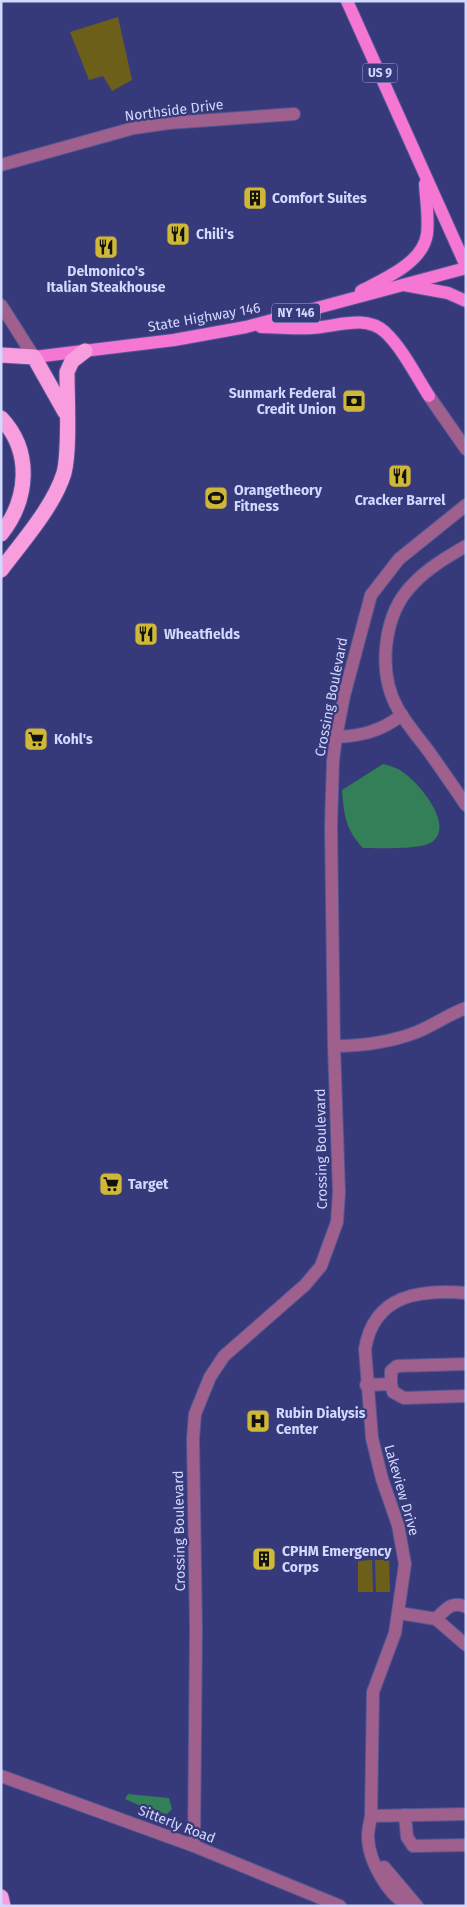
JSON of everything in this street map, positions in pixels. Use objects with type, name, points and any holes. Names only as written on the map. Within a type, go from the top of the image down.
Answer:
[{"type":"highway","points":[[1,570],[43,513],[63,474],[66,460],[67,372],[72,361],[86,351]]},
{"type":"highway","points":[[1,355],[34,357],[66,415]]},
{"type":"highway","points":[[1,418],[14,435],[23,461],[24,479],[22,494],[15,512],[1,534]]},
{"type":"highway","points":[[1,1897],[3,1906]]},
{"type":"main road","name":"US 9","points":[[347,1],[466,267]]},
{"type":"main road","points":[[346,299],[393,274],[411,261],[421,248],[426,236],[424,174]]},
{"type":"main road","name":"State Highway 146","points":[[1,361],[174,340],[246,327],[466,267]]},
{"type":"main road","points":[[402,285],[448,293],[466,301]]},
{"type":"main road","points":[[246,327],[302,328],[357,322],[371,324],[384,331],[393,340],[429,396]]},
{"type":"street","name":"Northside Drive","points":[[1,164],[134,128],[169,123],[294,114]]},
{"type":"street","points":[[1,305],[34,357]]},
{"type":"street","points":[[429,396],[466,449]]},
{"type":"street","name":"Crossing Boulevard","points":[[194,1846],[196,1629],[193,1439],[195,1414],[203,1390],[224,1356],[305,1285],[320,1266],[328,1251],[337,1222],[339,1192],[334,1046],[331,826],[332,761],[336,737],[346,687],[371,595],[399,559],[466,505]]},
{"type":"street","points":[[466,546],[424,573],[412,585],[401,600],[394,615],[386,647],[386,673],[389,688],[402,715],[466,805]]},
{"type":"street","points":[[336,737],[363,735],[377,731],[402,715]]},
{"type":"street","points":[[334,1046],[354,1046],[395,1039],[418,1032],[466,1008]]},
{"type":"street","name":"Lakeview Drive","points":[[415,1906],[385,1868],[370,1820],[373,1692],[389,1651],[399,1612],[404,1564],[402,1542],[377,1460],[366,1386],[365,1349],[367,1337],[375,1320],[389,1306],[409,1296],[425,1292],[466,1293]]},
{"type":"street","points":[[466,1364],[397,1366],[391,1370],[391,1384],[394,1392],[404,1398],[466,1396]]},
{"type":"street","points":[[366,1386],[391,1384]]},
{"type":"street","points":[[436,1619],[452,1605],[458,1604],[466,1607]]},
{"type":"street","points":[[399,1612],[436,1619],[466,1645]]},
{"type":"street","name":"Sitterly Road","points":[[1,1776],[194,1846],[340,1906]]},
{"type":"street","points":[[370,1820],[405,1815],[466,1814]]},
{"type":"street","points":[[405,1815],[407,1837],[412,1846],[466,1845]]},
{"type":"shaded area","points":[[118,17],[132,80],[112,91],[103,76],[89,80],[70,32]]},
{"type":"shaded area","points":[[383,764],[392,766],[411,778],[433,806],[440,826],[438,835],[432,842],[426,845],[409,847],[363,848],[352,834],[346,821],[342,790]]},
{"type":"shaded area","points":[[372,1560],[373,1592],[358,1592],[358,1561]]},
{"type":"shaded area","points":[[375,1560],[389,1560],[390,1592],[376,1592]]},
{"type":"shaded area","points":[[128,1794],[169,1798],[172,1809],[167,1814],[150,1810],[125,1799]]},
{"type":"place","name":"Comfort Suites","points":[[255,198]]},
{"type":"place","name":"Chili's","points":[[178,234]]},
{"type":"place","name":"Delmonico's Italian Steakhouse","points":[[106,247]]},
{"type":"place","name":"Sunmark Federal Credit Union","points":[[354,401]]},
{"type":"place","name":"Cracker Barrel","points":[[400,476]]},
{"type":"place","name":"Orangetheory Fitness","points":[[216,498]]},
{"type":"place","name":"Wheatfields","points":[[146,634]]},
{"type":"place","name":"Kohl's","points":[[36,739]]},
{"type":"place","name":"Target","points":[[111,1184]]},
{"type":"place","name":"Rubin Dialysis Center","points":[[258,1421]]},
{"type":"place","name":"CPHM Emergency Corps","points":[[264,1559]]}]
